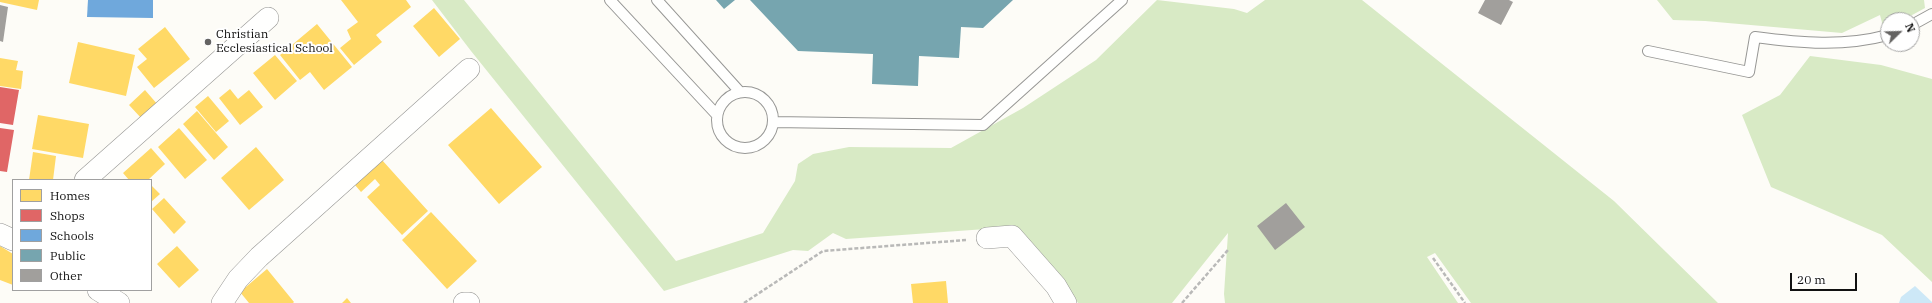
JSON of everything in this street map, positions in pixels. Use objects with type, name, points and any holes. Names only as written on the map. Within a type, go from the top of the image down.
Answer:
[{"type":"street","points":[[85,179],[268,18]]},
{"type":"street","points":[[222,303],[238,280],[259,257],[469,69]]},
{"type":"street","points":[[0,234],[12,240]]},
{"type":"street","points":[[987,238],[1012,236],[1056,286],[1066,303]]},
{"type":"street","points":[[100,291],[119,303]]},
{"type":"street","points":[[464,303],[469,303]]},
{"type":"lane","points":[[610,0],[717,115]]},
{"type":"lane","points":[[657,0],[740,92]]},
{"type":"lane","points":[[773,122],[983,125],[1122,0]]},
{"type":"lane","points":[[1920,21],[1932,14]]},
{"type":"lane","points":[[1648,51],[1749,72],[1755,37],[1788,41],[1847,43],[1880,37]]},
{"type":"lane","points":[[740,92],[757,94],[764,99],[769,106],[773,122],[771,132],[759,145],[750,148],[733,146],[725,141],[717,125],[717,115],[720,107],[725,100],[740,92]]},
{"type":"path","points":[[744,303],[823,251],[987,238]]},
{"type":"path","points":[[1182,303],[1228,250]]},
{"type":"path","points":[[1433,258],[1465,303]]},
{"type":"green space","points":[[432,0],[464,0],[676,261],[763,233],[795,181],[798,164],[813,154],[849,147],[951,148],[1023,108],[1096,60],[1157,0],[1234,9],[1247,13],[1265,0],[1362,0],[1614,201],[1718,303],[1471,303],[1435,253],[1427,257],[1458,303],[1225,303],[1224,294],[1228,233],[1172,303],[1078,303],[1064,281],[1014,227],[846,239],[833,233],[808,251],[793,250],[664,291],[471,51]]},
{"type":"green space","points":[[1657,0],[1924,0],[1925,8],[1918,12],[1880,12],[1880,15],[1842,33],[1705,21],[1673,20]]},
{"type":"green space","points":[[1810,56],[1881,65],[1932,79],[1932,282],[1882,235],[1771,187],[1742,115],[1780,95]]},
{"type":"water","points":[[1915,286],[1932,303],[1899,303],[1901,297]]},
{"type":"building: Homes","points":[[0,0],[39,0],[37,10],[0,2]]},
{"type":"building: Homes","points":[[341,0],[406,0],[411,7],[376,35],[382,42],[354,65],[340,48],[351,39],[347,30],[358,22]]},
{"type":"building: Homes","points":[[434,8],[460,39],[439,57],[413,26]]},
{"type":"building: Homes","points":[[317,24],[352,67],[324,90],[310,72],[300,80],[280,55]]},
{"type":"building: Homes","points":[[165,27],[190,59],[154,88],[137,67],[147,59],[138,49]]},
{"type":"building: Homes","points":[[78,42],[135,55],[126,96],[69,83]]},
{"type":"building: Homes","points":[[275,55],[297,81],[275,100],[253,73]]},
{"type":"building: Homes","points":[[0,58],[18,61],[16,70],[23,71],[21,89],[0,86]]},
{"type":"building: Homes","points":[[230,89],[238,99],[249,90],[263,107],[240,125],[219,98]]},
{"type":"building: Homes","points":[[145,90],[158,105],[142,119],[129,105]]},
{"type":"building: Homes","points":[[208,96],[229,121],[216,132],[195,107]]},
{"type":"building: Homes","points":[[491,108],[542,167],[499,204],[448,145]]},
{"type":"building: Homes","points":[[197,111],[228,147],[214,160],[183,124]]},
{"type":"building: Homes","points":[[38,115],[89,124],[83,158],[32,149]]},
{"type":"building: Homes","points":[[179,128],[207,160],[185,179],[158,147]]},
{"type":"building: Homes","points":[[256,147],[284,180],[249,210],[221,178]]},
{"type":"building: Homes","points":[[151,148],[165,164],[149,179],[128,179],[123,173]]},
{"type":"building: Homes","points":[[33,152],[56,156],[53,179],[29,179]]},
{"type":"building: Homes","points":[[382,160],[428,211],[402,235],[367,197],[380,185],[375,179],[361,192],[355,185]]},
{"type":"building: Homes","points":[[152,186],[160,194],[152,201]]},
{"type":"building: Homes","points":[[164,198],[186,222],[174,234],[152,209]]},
{"type":"building: Homes","points":[[431,212],[477,261],[447,289],[402,240]]},
{"type":"building: Homes","points":[[0,246],[12,253],[12,285],[0,280]]},
{"type":"building: Homes","points":[[177,246],[199,270],[179,288],[157,264]]},
{"type":"building: Homes","points":[[267,269],[294,302],[293,303],[249,303],[240,292]]},
{"type":"building: Homes","points":[[946,281],[948,303],[913,303],[911,284]]},
{"type":"building: Homes","points":[[347,298],[351,303],[342,303]]},
{"type":"building: Shops","points":[[0,87],[19,90],[13,125],[0,123]]},
{"type":"building: Shops","points":[[0,128],[14,130],[7,172],[0,171]]},
{"type":"building: Schools","points":[[88,0],[153,0],[153,18],[87,17]]},
{"type":"building: Public","points":[[716,0],[735,0],[724,9]]},
{"type":"building: Public","points":[[750,0],[1013,0],[983,28],[961,27],[959,58],[919,56],[918,86],[872,84],[873,54],[798,51]]},
{"type":"building: Other","points":[[1485,0],[1509,0],[1513,2],[1501,25],[1478,13]]},
{"type":"building: Other","points":[[0,5],[8,7],[3,42],[0,41]]},
{"type":"building: Other","points":[[1286,203],[1305,227],[1275,250],[1257,226]]},
{"type":"place","name":"Christian Ecclesiastical School","points":[[208,42]]}]
